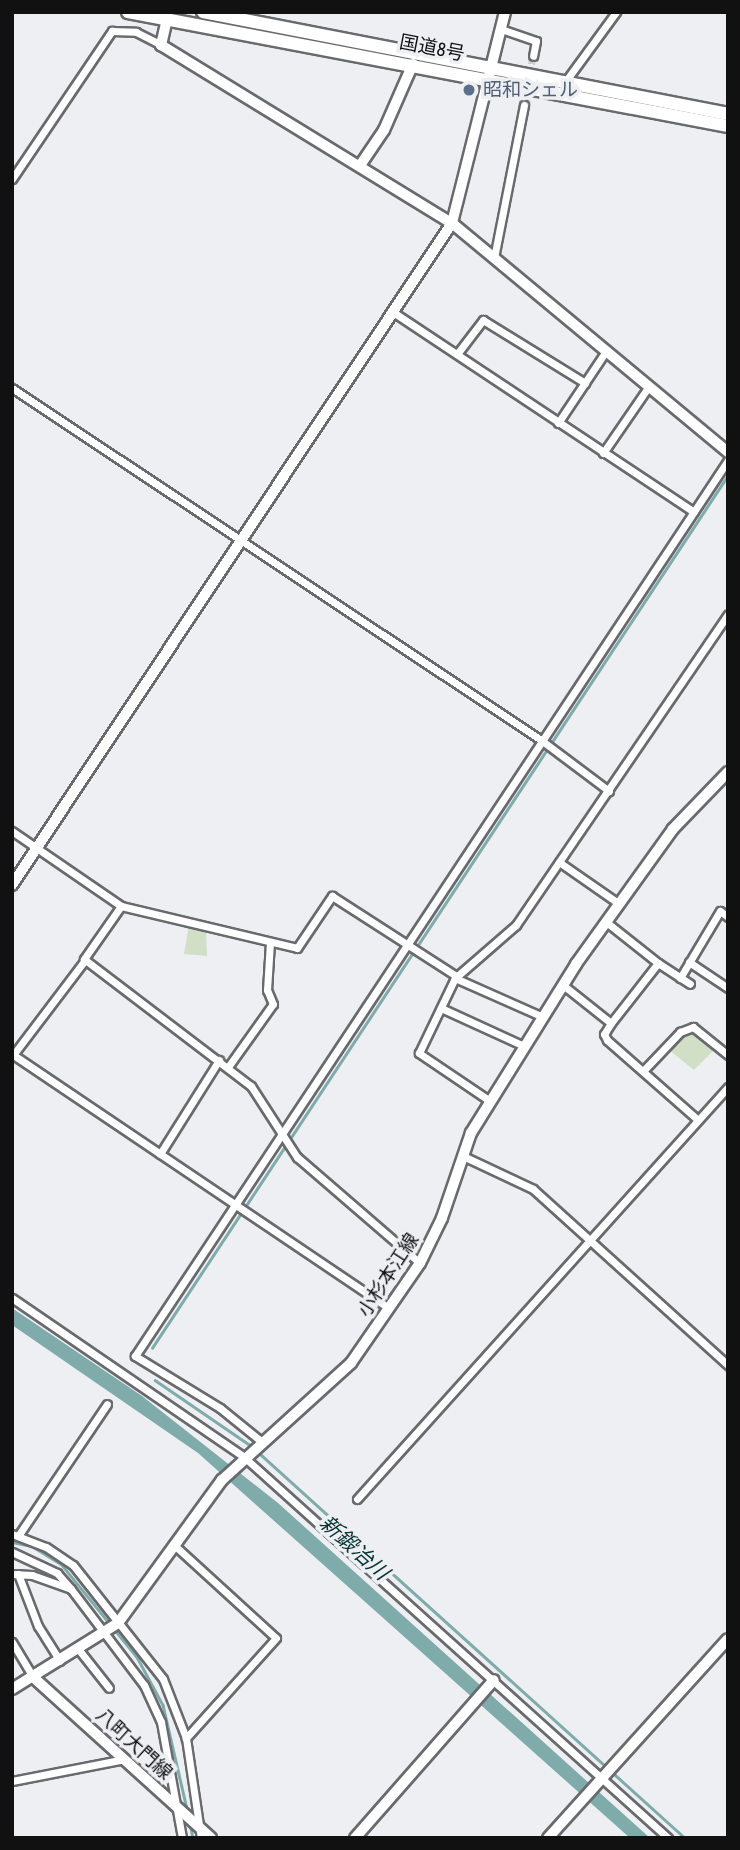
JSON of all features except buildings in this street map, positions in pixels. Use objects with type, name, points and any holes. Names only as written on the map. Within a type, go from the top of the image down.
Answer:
[{"type":"highway","name":"国道8号","points":[[128,12],[413,64],[565,82],[728,114]]},
{"type":"highway","name":"国道8号","points":[[203,12],[728,126]]},
{"type":"street","points":[[12,885],[452,223],[505,12]]},
{"type":"street","points":[[565,82],[616,12]]},
{"type":"street","points":[[161,45],[167,19]]},
{"type":"street","points":[[500,29],[536,41],[533,56]]},
{"type":"street","points":[[12,179],[112,31],[136,32],[360,164],[452,223],[728,452]]},
{"type":"street","points":[[360,164],[384,130],[413,64]]},
{"type":"street","points":[[494,258],[524,105]]},
{"type":"street","points":[[393,313],[694,512]]},
{"type":"street","points":[[457,354],[483,320],[584,383]]},
{"type":"street","points":[[558,423],[606,351]]},
{"type":"street","points":[[603,453],[649,386]]},
{"type":"street","points":[[12,388],[541,740],[608,791]]},
{"type":"street","points":[[262,1442],[220,1408],[135,1356],[233,1203],[728,460]]},
{"type":"street","points":[[490,1101],[419,1053],[455,977],[516,925],[728,614]]},
{"type":"street","name":"小杉本江線","points":[[12,1689],[79,1650],[119,1622],[222,1480],[244,1457],[351,1363],[420,1263],[442,1218],[463,1156],[490,1101],[524,1046],[605,921],[673,829],[728,772]]},
{"type":"street","points":[[12,831],[121,906],[297,948],[332,896],[455,977],[543,1017]]},
{"type":"street","points":[[559,862],[618,903]]},
{"type":"street","points":[[121,906],[85,960],[13,1055],[389,1308]]},
{"type":"street","points":[[680,978],[720,911],[728,917]]},
{"type":"street","points":[[605,921],[658,963],[690,984]]},
{"type":"street","points":[[228,1067],[274,1004],[267,990],[270,942]]},
{"type":"street","points":[[85,960],[251,1086],[297,1157],[420,1263]]},
{"type":"street","points":[[690,962],[728,988]]},
{"type":"street","points":[[658,963],[604,1034],[607,1040],[698,1120]]},
{"type":"street","points":[[563,985],[611,1023]]},
{"type":"street","points":[[441,1008],[524,1046]]},
{"type":"street","points":[[643,1071],[680,1032],[693,1027],[728,1055]]},
{"type":"street","points":[[160,1154],[219,1060]]},
{"type":"street","points":[[357,1499],[728,1087]]},
{"type":"street","points":[[463,1156],[533,1189],[728,1365]]},
{"type":"street","points":[[12,1298],[195,1419],[244,1457],[492,1683],[668,1838]]},
{"type":"street","points":[[107,1404],[15,1535],[73,1565],[163,1679],[186,1738],[199,1830]]},
{"type":"street","points":[[173,1544],[276,1638],[186,1738]]},
{"type":"street","points":[[12,1552],[57,1573],[106,1631],[144,1685],[161,1722],[179,1809],[182,1838]]},
{"type":"street","points":[[15,1574],[71,1589]]},
{"type":"street","points":[[15,1574],[38,1626],[60,1661]]},
{"type":"street","points":[[548,1838],[728,1639]]},
{"type":"street","points":[[12,1642],[33,1677]]},
{"type":"street","points":[[79,1650],[109,1688]]},
{"type":"street","name":"八町大門線","points":[[33,1677],[199,1830],[211,1838]]},
{"type":"street","points":[[355,1838],[492,1683]]},
{"type":"street","points":[[12,1781],[125,1759]]},
{"type":"green space","points":[[189,925],[206,928],[207,956],[184,954]]},
{"type":"green space","points":[[692,1030],[715,1049],[694,1070],[669,1050],[680,1034],[686,1037]]},
{"type":"water","points":[[12,1308],[142,1396],[278,1503],[650,1838],[630,1838],[198,1453],[12,1325]]},
{"type":"waterway","points":[[152,1348],[728,475]]},
{"type":"waterway","points":[[155,1380],[253,1447]]},
{"type":"waterway","name":"新鍛冶川","points":[[258,1452],[685,1838]]},
{"type":"waterway","points":[[12,1542],[32,1546],[62,1565],[137,1657],[163,1705],[188,1813]]},
{"type":"waterway","points":[[190,1823],[193,1838]]},
{"type":"tunnel","points":[[524,105],[533,56]]},
{"type":"place","name":"昭和シェル","points":[[469,90]]}]
